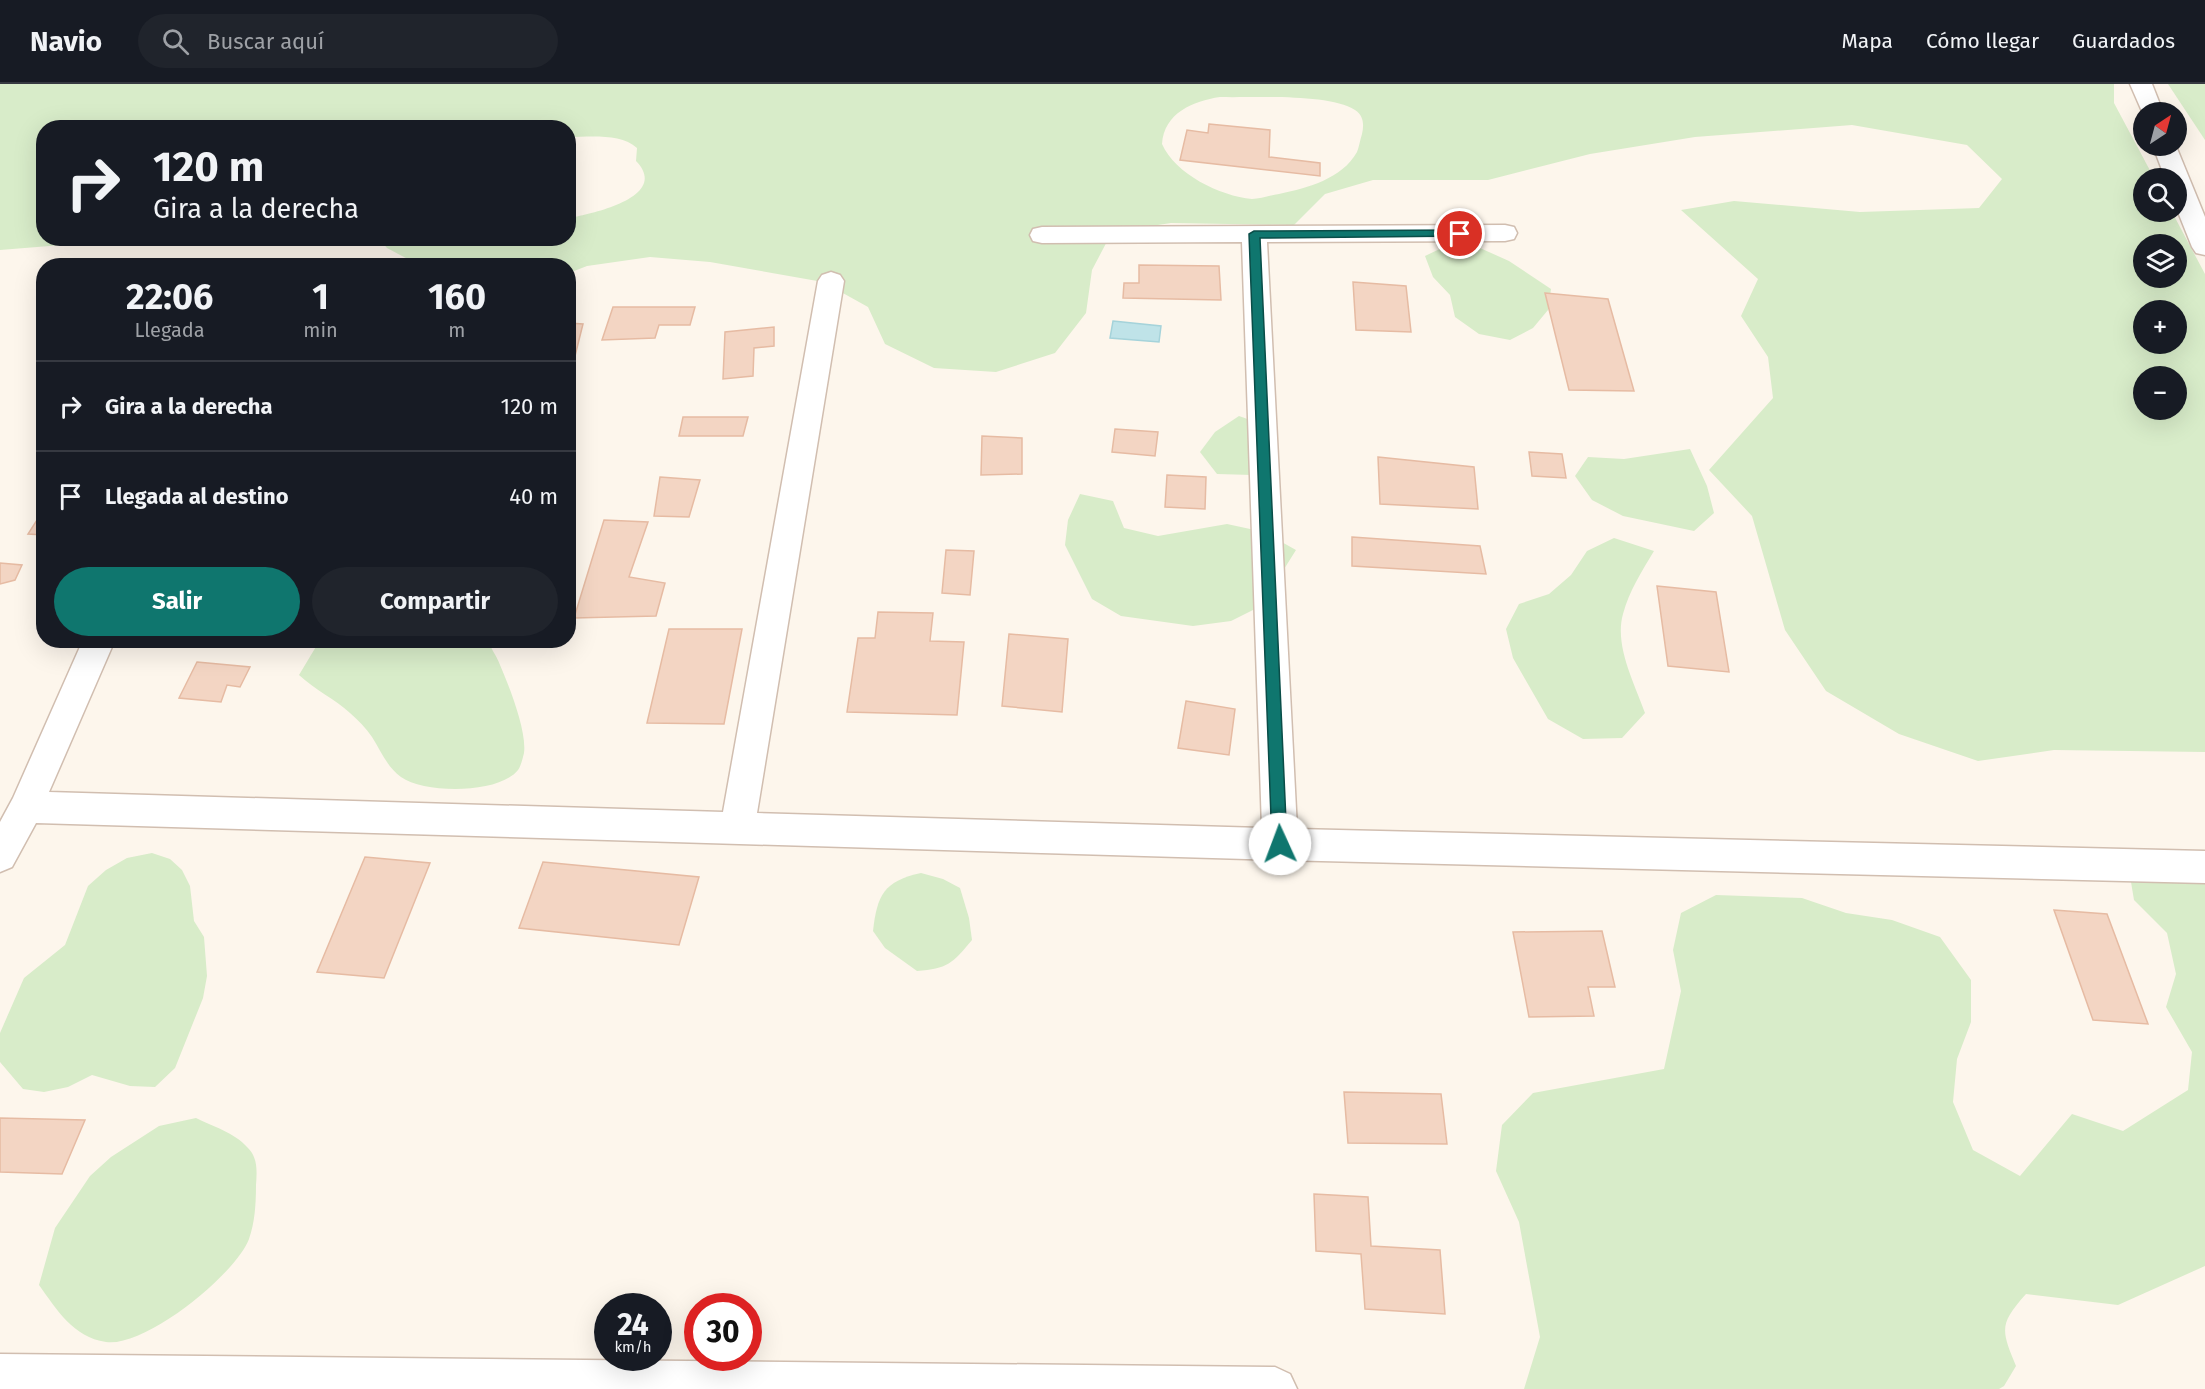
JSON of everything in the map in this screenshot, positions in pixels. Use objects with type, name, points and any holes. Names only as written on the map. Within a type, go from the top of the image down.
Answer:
[{"type":"street","points":[[2141,84],[2148,102]]},
{"type":"street","points":[[2168,156],[2205,247]]},
{"type":"street","points":[[1042,236],[1505,233]]},
{"type":"street","points":[[1254,234],[1280,844]]},
{"type":"street","points":[[737,828],[831,281]]},
{"type":"street","points":[[0,856],[26,807],[96,648]]},
{"type":"street","points":[[26,807],[1280,844],[2205,867]]},
{"type":"street","points":[[0,1376],[1275,1389]]},
{"type":"green space","points":[[0,84],[2114,84],[2114,103],[2133,139],[2133,156],[2142,156],[2149,168],[2133,168],[2133,222],[2177,222],[2184,234],[2133,234],[2133,288],[2187,288],[2187,240],[2205,274],[2205,752],[2054,750],[1978,761],[1899,734],[1826,691],[1785,630],[1752,516],[1709,470],[1773,398],[1768,357],[1741,316],[1758,279],[1681,210],[1734,201],[1860,212],[1979,208],[2002,179],[1967,145],[1852,125],[1695,137],[1590,154],[1488,180],[1373,180],[1325,194],[1294,225],[1171,223],[1112,232],[1092,270],[1086,313],[1055,353],[996,372],[934,368],[885,344],[868,307],[823,282],[710,262],[650,257],[587,266],[576,270],[576,258],[406,258],[385,246],[576,246],[576,216],[624,202],[636,194],[643,185],[644,174],[636,161],[637,148],[614,138],[576,137],[576,120],[36,120],[36,246],[49,246],[0,250]],"holes":[[[1220,97],[1327,101],[1343,105],[1358,112],[1362,118],[1363,131],[1357,152],[1342,169],[1323,181],[1290,192],[1255,199],[1239,197],[1213,188],[1188,174],[1168,155],[1162,144],[1168,124],[1190,105]]]},
{"type":"green space","points":[[2168,84],[2205,84],[2205,140],[2187,113],[2187,102],[2180,102]]},
{"type":"green space","points":[[1448,245],[1480,248],[1509,261],[1551,289],[1548,310],[1533,328],[1510,340],[1479,334],[1455,317],[1450,295],[1433,277],[1425,256]]},
{"type":"green space","points":[[1239,416],[1270,427],[1252,475],[1217,474],[1200,452],[1215,432]]},
{"type":"green space","points":[[1690,449],[1707,486],[1714,513],[1694,531],[1623,516],[1592,500],[1575,476],[1588,457],[1624,459]]},
{"type":"green space","points":[[1080,494],[1113,501],[1124,528],[1158,536],[1227,524],[1264,532],[1296,550],[1261,606],[1231,621],[1193,626],[1121,616],[1092,599],[1065,545],[1068,520]]},
{"type":"green space","points":[[1614,538],[1654,551],[1636,581],[1623,614],[1621,626],[1623,652],[1645,713],[1622,738],[1583,739],[1548,719],[1513,658],[1506,629],[1519,604],[1549,594],[1571,575],[1587,551]]},
{"type":"green space","points":[[315,648],[492,648],[499,662],[520,721],[524,744],[521,764],[509,778],[479,787],[444,789],[412,783],[401,777],[388,764],[372,737],[359,721],[299,675]]},
{"type":"green space","points":[[152,853],[170,859],[182,870],[190,886],[194,921],[204,937],[207,976],[203,998],[175,1068],[155,1087],[130,1086],[92,1075],[68,1087],[44,1092],[23,1089],[0,1062],[0,1033],[24,978],[65,945],[88,886],[106,870],[127,858]]},
{"type":"green space","points":[[2128,864],[2205,865],[2205,1266],[2118,1305],[2026,1294],[2007,1320],[2005,1335],[2016,1366],[2004,1386],[1999,1389],[1524,1389],[1540,1337],[1519,1222],[1496,1171],[1502,1125],[1533,1093],[1664,1069],[1681,991],[1673,950],[1681,913],[1716,895],[1802,898],[1846,913],[1892,920],[1940,937],[1971,980],[1971,1022],[1957,1059],[1953,1102],[1973,1150],[2020,1176],[2072,1114],[2123,1131],[2188,1090],[2192,1052],[2166,1007],[2176,974],[2167,933],[2134,900]]},
{"type":"green space","points":[[921,873],[943,879],[960,888],[969,918],[972,940],[949,963],[936,969],[917,971],[885,948],[873,931],[877,908],[885,891],[898,880]]},
{"type":"green space","points":[[196,1118],[236,1138],[253,1155],[256,1169],[256,1199],[249,1239],[241,1254],[227,1271],[187,1306],[165,1321],[123,1341],[106,1342],[94,1339],[67,1321],[39,1285],[55,1228],[90,1176],[111,1157],[159,1126]]},
{"type":"water","points":[[1113,321],[1161,326],[1159,342],[1110,338]]},
{"type":"building","points":[[1209,124],[1270,130],[1269,157],[1320,163],[1320,176],[1180,160],[1187,130],[1208,133]]},
{"type":"building","points":[[1139,265],[1219,266],[1221,300],[1123,298],[1124,283],[1139,283]]},
{"type":"building","points":[[1353,282],[1406,286],[1411,332],[1356,330]]},
{"type":"building","points":[[1545,293],[1608,299],[1634,391],[1569,390]]},
{"type":"building","points":[[613,307],[695,307],[690,325],[659,325],[655,338],[602,340]]},
{"type":"building","points":[[576,324],[583,324],[576,352]]},
{"type":"building","points":[[774,327],[774,346],[754,348],[753,376],[723,379],[725,332]]},
{"type":"building","points":[[683,417],[748,417],[743,436],[679,436]]},
{"type":"building","points":[[1115,429],[1158,432],[1155,456],[1112,452]]},
{"type":"building","points":[[982,436],[1022,438],[1022,474],[981,475]]},
{"type":"building","points":[[1529,452],[1562,454],[1566,478],[1532,476]]},
{"type":"building","points":[[1378,457],[1474,467],[1478,509],[1380,504]]},
{"type":"building","points":[[1167,475],[1206,477],[1205,509],[1165,507]]},
{"type":"building","points":[[660,477],[700,480],[689,517],[654,516]]},
{"type":"building","points":[[604,520],[648,522],[629,577],[665,583],[656,616],[576,618]]},
{"type":"building","points":[[36,522],[36,534],[28,534]]},
{"type":"building","points":[[1352,537],[1480,546],[1486,574],[1352,566]]},
{"type":"building","points":[[946,550],[974,551],[970,595],[942,593]]},
{"type":"building","points":[[0,563],[22,565],[15,580],[0,584]]},
{"type":"building","points":[[1657,586],[1716,592],[1729,672],[1668,666]]},
{"type":"building","points":[[878,612],[933,613],[930,641],[964,642],[957,715],[847,712],[858,638],[875,638]]},
{"type":"building","points":[[669,629],[742,629],[724,724],[647,723]]},
{"type":"building","points":[[1009,634],[1068,639],[1062,712],[1002,706]]},
{"type":"building","points":[[197,662],[250,667],[240,687],[227,685],[221,702],[179,698]]},
{"type":"building","points":[[1186,701],[1235,709],[1229,755],[1178,748]]},
{"type":"building","points":[[365,857],[430,863],[384,978],[317,972]]},
{"type":"building","points":[[543,862],[699,877],[679,945],[519,928]]},
{"type":"building","points":[[2054,910],[2107,914],[2148,1024],[2093,1020]]},
{"type":"building","points":[[1602,931],[1615,987],[1588,987],[1594,1016],[1529,1017],[1513,932]]},
{"type":"building","points":[[1344,1092],[1441,1094],[1447,1144],[1348,1143]]},
{"type":"building","points":[[0,1118],[85,1120],[62,1174],[0,1172]]},
{"type":"building","points":[[1314,1194],[1368,1197],[1371,1246],[1440,1250],[1445,1314],[1365,1309],[1361,1254],[1316,1251]]},
{"type":"route","points":[[1280,844],[1254,234],[1460,234]]}]
